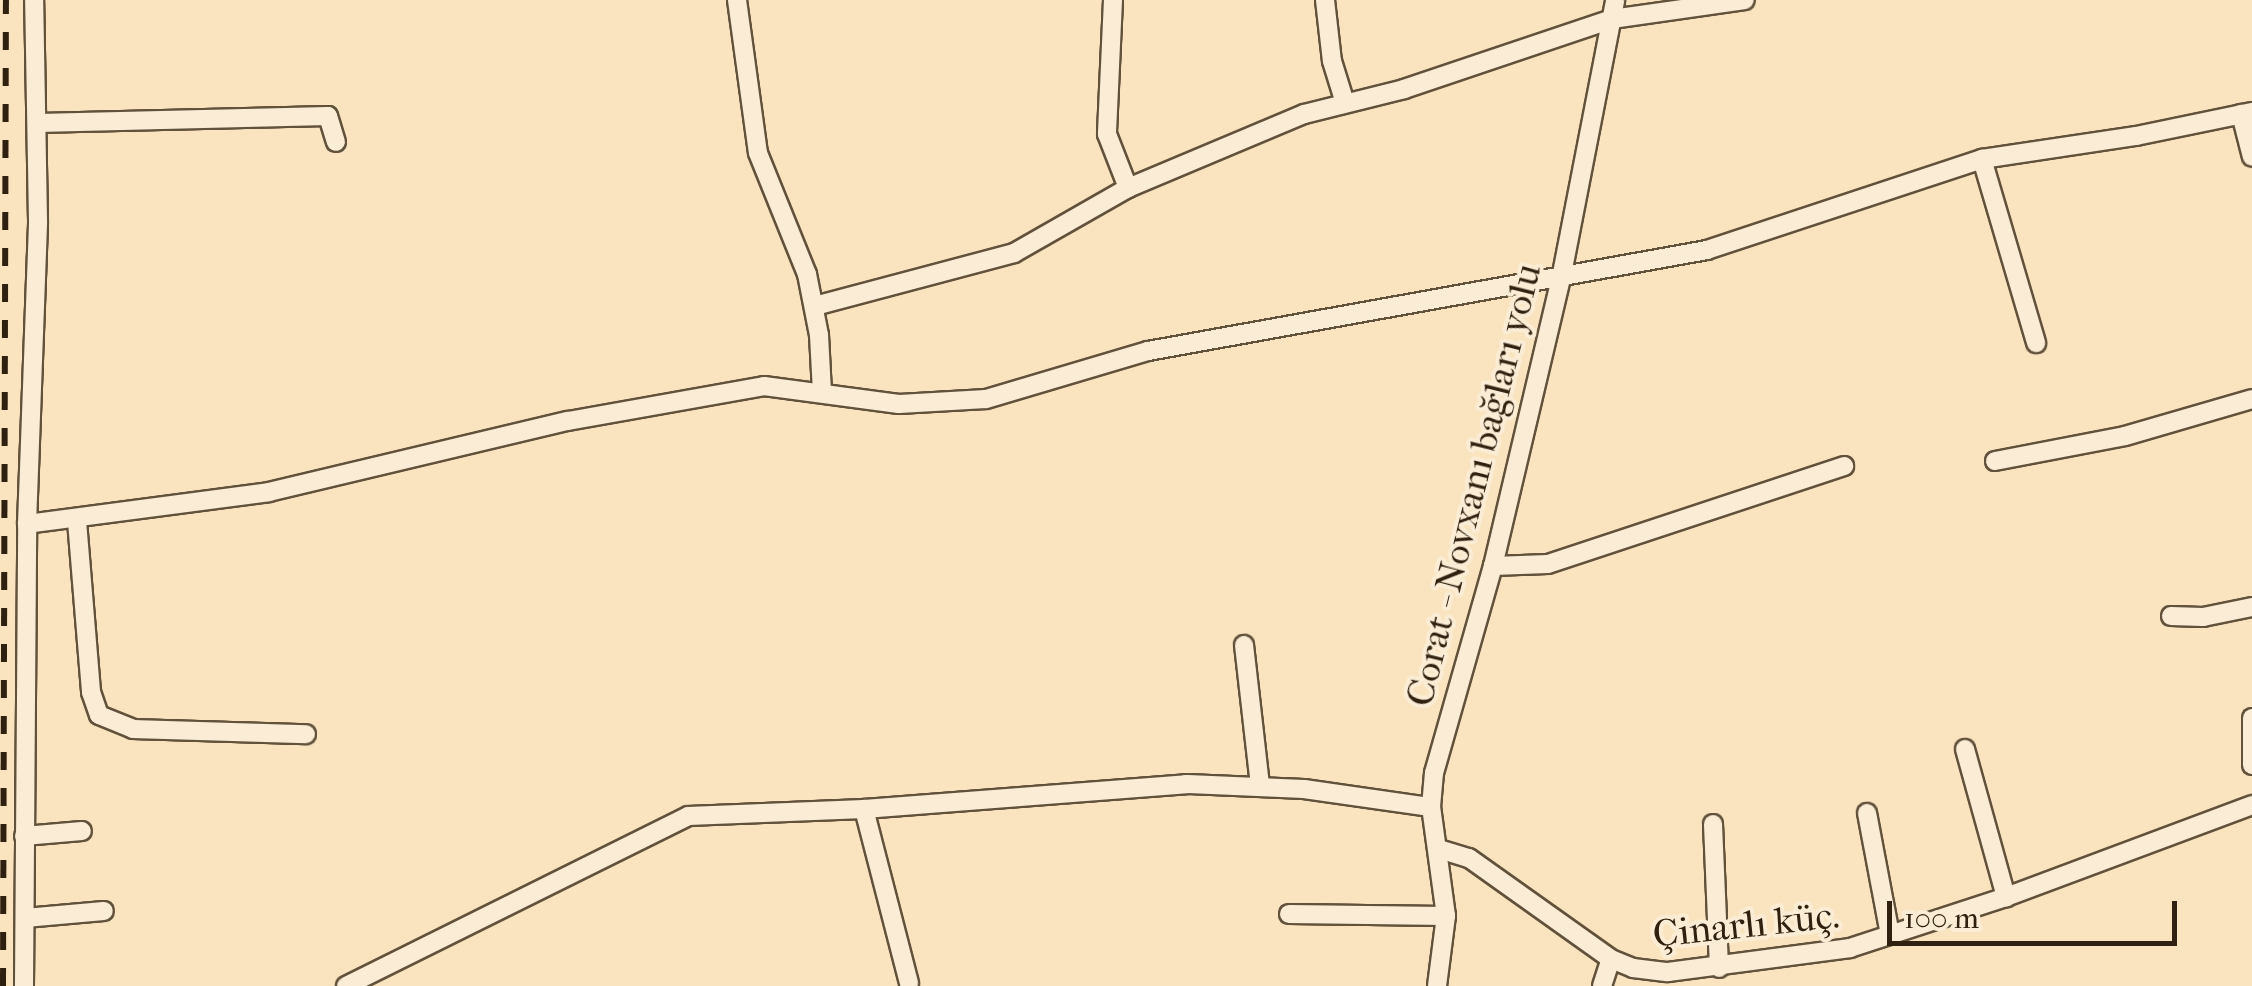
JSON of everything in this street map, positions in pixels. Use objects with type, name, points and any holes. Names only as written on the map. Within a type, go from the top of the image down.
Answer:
[{"type":"street","points":[[24,986],[27,524],[38,123],[34,0]]},
{"type":"street","points":[[737,0],[758,153],[815,306],[822,393]]},
{"type":"street","points":[[1113,0],[1107,134],[1128,188]]},
{"type":"street","points":[[1325,0],[1332,61],[1345,104]]},
{"type":"street","name":"Corat - Novxanı bağları yolu","points":[[1437,986],[1446,916],[1432,807],[1434,772],[1493,566],[1560,279],[1615,0]]},
{"type":"street","points":[[815,306],[1014,252],[1128,188],[1274,124],[1404,89],[1612,20],[1745,0]]},
{"type":"street","points":[[27,524],[77,521],[269,492],[624,410],[764,386],[899,404],[986,399],[1148,351],[1707,250],[1982,159],[2247,113],[2252,157]]},
{"type":"street","points":[[38,123],[328,116],[336,142]]},
{"type":"street","points":[[1982,159],[2036,344]]},
{"type":"street","points":[[1995,461],[2125,436],[2252,399]]},
{"type":"street","points":[[1493,566],[1548,564],[1844,466]]},
{"type":"street","points":[[77,521],[91,692],[99,715],[133,728],[306,734]]},
{"type":"street","points":[[2171,616],[2203,618],[2252,607]]},
{"type":"street","points":[[1244,645],[1260,785]]},
{"type":"street","points":[[2252,718],[2252,765]]},
{"type":"street","points":[[1964,750],[2006,897]]},
{"type":"street","points":[[346,986],[688,816],[864,809],[1186,784],[1260,785],[1432,807]]},
{"type":"street","name":"Çinarlı küç.","points":[[1439,849],[1469,858],[1611,959],[1671,979],[1719,968],[1824,954],[1890,935],[2006,897],[2224,811],[2252,805]]},
{"type":"street","points":[[864,809],[909,983]]},
{"type":"street","points":[[1867,813],[1890,935]]},
{"type":"street","points":[[1714,824],[1719,968]]},
{"type":"street","points":[[24,836],[82,831]]},
{"type":"street","points":[[25,918],[104,911]]},
{"type":"street","points":[[1290,914],[1446,916]]},
{"type":"street","points":[[1602,986],[1611,959]]},
{"type":"railway","points":[[3,986],[6,0]]}]
